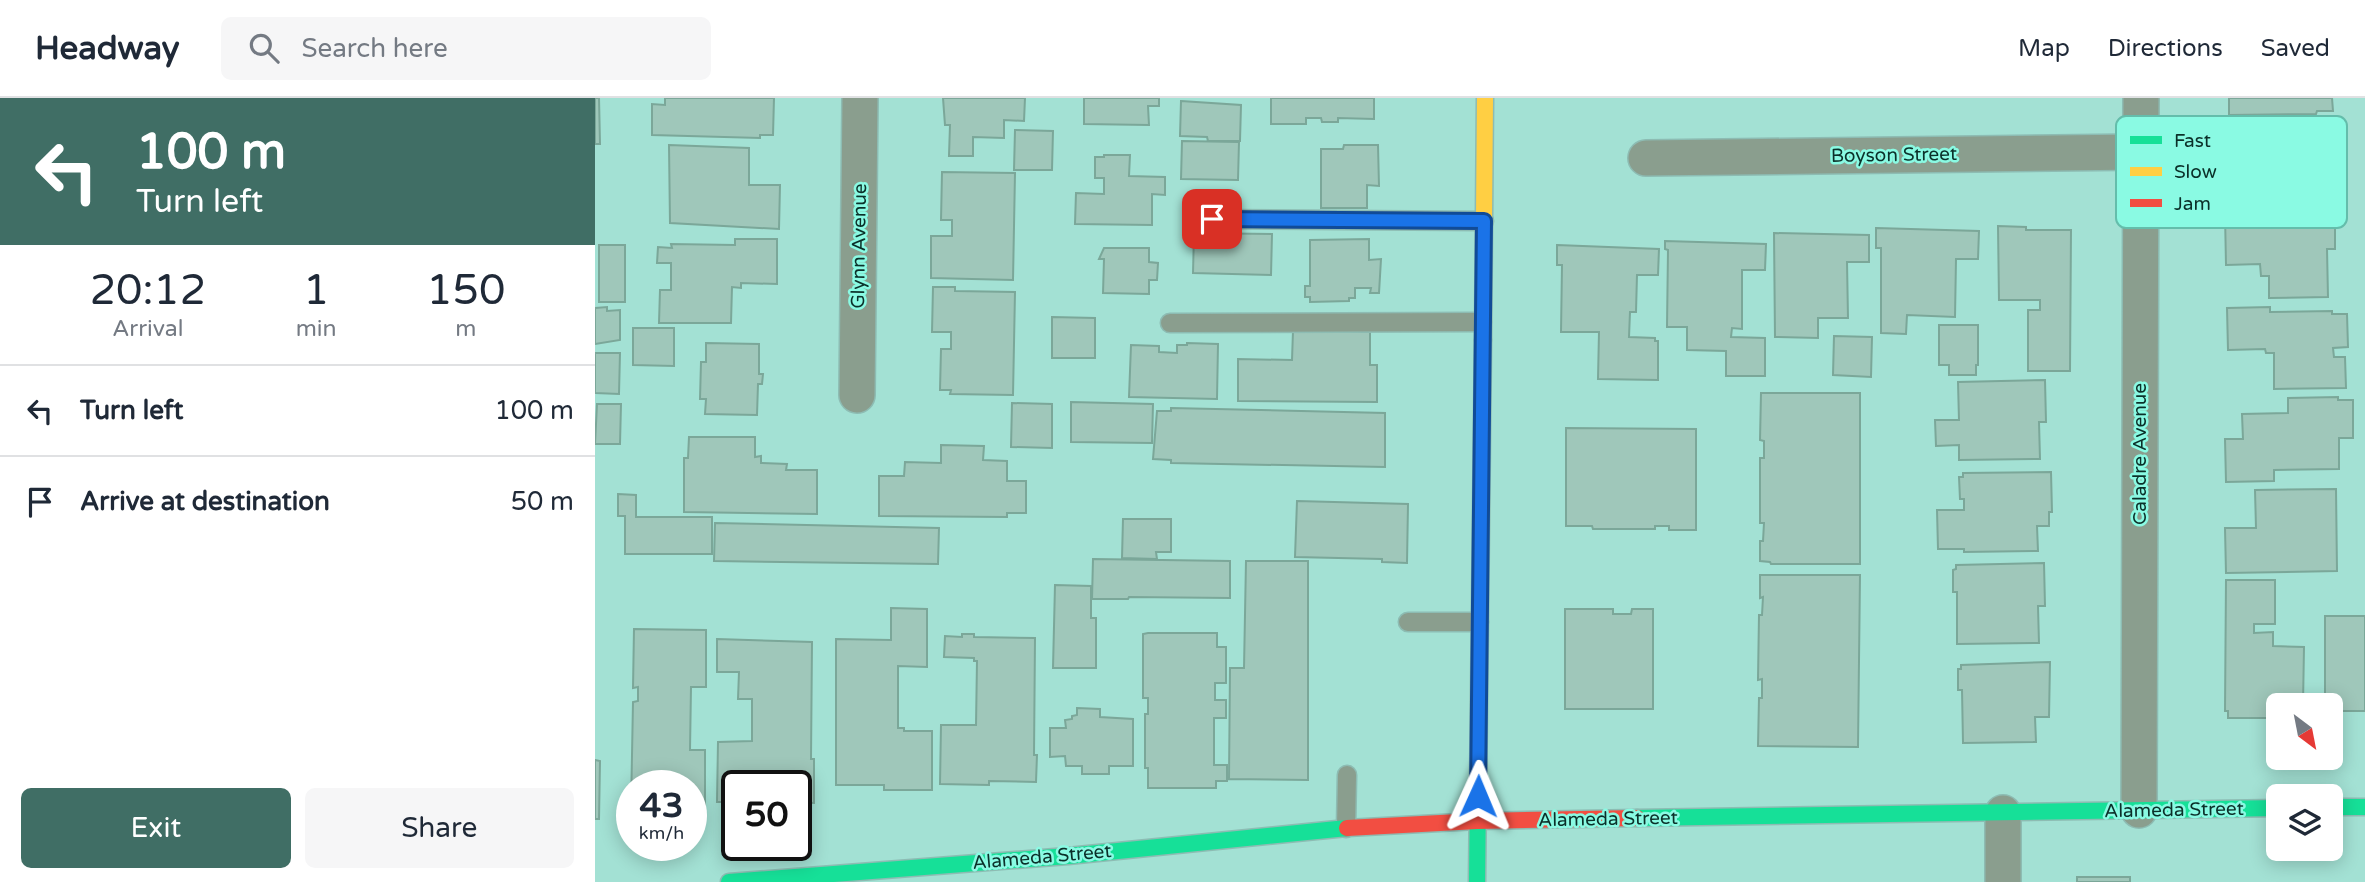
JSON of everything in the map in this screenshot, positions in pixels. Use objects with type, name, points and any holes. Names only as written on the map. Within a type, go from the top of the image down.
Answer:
[{"type":"street","name":"Glynn Avenue","points":[[857,395],[860,98]]},
{"type":"street","points":[[1477,882],[1485,98]]},
{"type":"street","name":"Caladre Avenue","points":[[2141,98],[2141,116]]},
{"type":"street","name":"Boyson Street","points":[[1647,158],[2116,152]]},
{"type":"street","name":"Caladre Avenue","points":[[2139,810],[2141,228]]},
{"type":"street","points":[[2343,807],[2365,807]]},
{"type":"street","name":"Alameda Street","points":[[729,882],[1068,856],[1346,828],[1477,821],[2266,808]]},
{"type":"street","points":[[2003,813],[2003,882]]},
{"type":"lane","points":[[1212,219],[1484,221]]},
{"type":"lane","points":[[1170,323],[1482,322]]},
{"type":"lane","points":[[1408,622],[1479,622]]},
{"type":"lane","points":[[1346,828],[1347,775]]},
{"type":"building","points":[[595,98],[599,98],[600,144],[595,144]]},
{"type":"building","points":[[665,98],[774,98],[773,135],[760,135],[760,138],[652,135],[652,104],[665,105]]},
{"type":"building","points":[[943,98],[1025,98],[1024,121],[1004,120],[1004,138],[973,137],[973,156],[949,156],[950,125],[945,125]]},
{"type":"building","points":[[1084,98],[1159,98],[1159,106],[1148,106],[1149,125],[1084,124]]},
{"type":"building","points":[[1271,98],[1374,98],[1374,119],[1338,118],[1338,122],[1322,122],[1321,118],[1306,118],[1306,124],[1271,124]]},
{"type":"building","points":[[2229,98],[2332,98],[2333,111],[2317,111],[2316,114],[2229,115]]},
{"type":"building","points":[[1181,101],[1241,105],[1240,141],[1208,141],[1207,137],[1180,136]]},
{"type":"building","points":[[1015,130],[1053,131],[1052,170],[1014,170]]},
{"type":"building","points":[[1182,141],[1239,142],[1238,180],[1181,179]]},
{"type":"building","points":[[669,145],[749,148],[749,185],[780,185],[779,229],[670,223]]},
{"type":"building","points":[[1344,145],[1378,145],[1379,186],[1367,185],[1367,208],[1321,208],[1321,149],[1343,149]]},
{"type":"building","points":[[1130,155],[1129,176],[1165,177],[1165,195],[1152,194],[1152,225],[1075,224],[1076,193],[1104,194],[1104,178],[1095,178],[1095,157]]},
{"type":"building","points":[[942,172],[1015,173],[1013,280],[931,278],[931,236],[952,236],[952,220],[941,220]]},
{"type":"building","points":[[1998,226],[2026,227],[2026,230],[2071,230],[2070,371],[2028,371],[2028,310],[2040,310],[2040,300],[1999,300]]},
{"type":"building","points":[[1876,228],[1979,231],[1978,259],[1956,259],[1955,317],[1907,315],[1906,334],[1881,333],[1881,248],[1876,248]]},
{"type":"building","points":[[2225,228],[2335,228],[2335,249],[2327,249],[2328,297],[2269,298],[2269,276],[2261,276],[2260,264],[2226,265]]},
{"type":"building","points":[[1194,233],[1272,234],[1271,275],[1193,273]]},
{"type":"building","points":[[1774,233],[1869,235],[1869,262],[1847,262],[1848,318],[1818,318],[1818,338],[1775,337]]},
{"type":"building","points":[[735,239],[777,239],[777,284],[741,283],[741,288],[732,287],[731,323],[659,323],[660,290],[671,290],[671,263],[657,263],[658,247],[672,248],[671,244],[735,245]]},
{"type":"building","points":[[1369,239],[1369,260],[1381,259],[1379,293],[1370,293],[1371,288],[1355,288],[1355,298],[1349,298],[1349,301],[1310,302],[1310,297],[1305,297],[1305,286],[1310,286],[1310,240]]},
{"type":"building","points":[[1665,241],[1766,244],[1765,270],[1742,270],[1742,329],[1732,328],[1731,337],[1765,338],[1765,376],[1726,376],[1726,351],[1687,350],[1687,327],[1667,327],[1668,250],[1665,249]]},
{"type":"building","points":[[599,245],[625,245],[625,302],[599,302]]},
{"type":"building","points":[[1557,245],[1659,249],[1658,275],[1637,275],[1636,312],[1630,312],[1629,337],[1655,338],[1655,341],[1658,341],[1658,380],[1598,379],[1599,332],[1561,332],[1562,265],[1557,265]]},
{"type":"building","points":[[1104,248],[1149,248],[1149,262],[1158,263],[1157,280],[1149,280],[1149,294],[1103,293],[1104,259],[1099,259]]},
{"type":"building","points":[[933,287],[955,287],[955,291],[1015,292],[1013,395],[950,394],[951,390],[940,390],[941,349],[951,349],[951,332],[932,332]]},
{"type":"building","points":[[607,307],[607,311],[620,310],[620,340],[595,344],[595,308]]},
{"type":"building","points":[[2270,307],[2270,312],[2332,311],[2332,314],[2347,314],[2348,347],[2333,348],[2334,357],[2345,357],[2346,388],[2274,389],[2274,353],[2266,353],[2265,349],[2228,350],[2227,308]]},
{"type":"building","points":[[1052,317],[1095,318],[1095,358],[1052,358]]},
{"type":"building","points":[[1939,325],[1978,325],[1976,375],[1949,375],[1949,365],[1939,365]]},
{"type":"building","points":[[633,328],[674,328],[674,366],[633,365]]},
{"type":"building","points":[[1293,331],[1370,332],[1370,365],[1377,365],[1377,402],[1238,401],[1238,359],[1292,360]]},
{"type":"building","points":[[1834,336],[1872,337],[1871,377],[1833,375]]},
{"type":"building","points":[[706,343],[759,344],[759,374],[763,374],[762,384],[758,384],[757,415],[705,414],[706,399],[700,399],[701,362],[706,362]]},
{"type":"building","points":[[1218,344],[1217,399],[1129,397],[1131,345],[1159,346],[1159,352],[1177,353],[1177,345]]},
{"type":"building","points":[[595,353],[620,353],[619,394],[595,393]]},
{"type":"building","points":[[2045,380],[2046,422],[2039,422],[2040,459],[1959,460],[1959,445],[1936,446],[1935,420],[1959,420],[1958,382]]},
{"type":"building","points":[[1761,393],[1860,393],[1860,564],[1771,564],[1760,561],[1764,523],[1760,523],[1760,458],[1764,458],[1764,441],[1760,440]]},
{"type":"building","points":[[2338,397],[2338,400],[2353,400],[2353,438],[2339,438],[2339,469],[2274,470],[2274,481],[2226,482],[2225,439],[2243,439],[2242,414],[2288,413],[2288,398]]},
{"type":"building","points":[[1071,402],[1153,404],[1152,443],[1071,442]]},
{"type":"building","points":[[1012,403],[1052,404],[1052,448],[1011,447]]},
{"type":"building","points":[[597,404],[621,404],[620,444],[595,444]]},
{"type":"building","points":[[1171,408],[1385,413],[1385,467],[1171,463],[1171,460],[1153,459],[1157,411],[1171,411]]},
{"type":"building","points":[[1566,428],[1696,429],[1696,530],[1669,530],[1669,526],[1655,526],[1655,529],[1593,529],[1592,526],[1566,526]]},
{"type":"building","points":[[689,437],[755,437],[755,457],[761,456],[761,463],[787,464],[786,470],[817,470],[817,514],[684,512],[684,458],[688,458]]},
{"type":"building","points":[[941,445],[984,446],[983,460],[1007,461],[1007,481],[1026,481],[1026,513],[1007,513],[1007,517],[879,516],[879,476],[904,476],[905,462],[941,463]]},
{"type":"building","points":[[2051,472],[2052,512],[2049,512],[2049,526],[2037,526],[2038,551],[1964,552],[1964,549],[1938,549],[1937,510],[1964,510],[1964,499],[1960,499],[1959,477],[1963,477],[1963,473]]},
{"type":"building","points":[[2336,489],[2337,571],[2226,573],[2225,528],[2256,528],[2255,490]]},
{"type":"building","points":[[618,494],[636,495],[636,517],[712,517],[712,554],[625,554],[625,516],[618,516]]},
{"type":"building","points":[[1297,501],[1408,504],[1407,563],[1382,562],[1382,559],[1295,557]]},
{"type":"building","points":[[1123,519],[1171,519],[1171,552],[1156,552],[1157,559],[1122,558]]},
{"type":"building","points":[[715,523],[939,528],[938,564],[714,561]]},
{"type":"building","points":[[1093,559],[1230,561],[1230,598],[1092,599]]},
{"type":"building","points":[[1246,561],[1308,561],[1308,780],[1229,779],[1230,668],[1244,668]]},
{"type":"building","points":[[2044,563],[2045,606],[2038,606],[2039,643],[1957,644],[1957,592],[1953,592],[1953,570],[1956,565]]},
{"type":"building","points":[[1760,575],[1860,575],[1858,747],[1758,746],[1759,698],[1762,698],[1762,679],[1758,680],[1759,615],[1762,615],[1763,597],[1760,598]]},
{"type":"building","points":[[2226,580],[2275,580],[2275,624],[2254,624],[2254,633],[2273,632],[2273,646],[2304,647],[2303,693],[2266,693],[2266,718],[2228,718],[2228,711],[2225,711]]},
{"type":"building","points":[[1055,585],[1091,586],[1091,618],[1096,618],[1096,668],[1053,668]]},
{"type":"building","points":[[891,608],[927,609],[927,667],[898,666],[898,728],[904,728],[904,731],[932,731],[932,790],[884,790],[884,785],[836,785],[836,639],[891,640]]},
{"type":"building","points":[[1565,609],[1613,609],[1613,614],[1631,614],[1632,609],[1653,609],[1653,709],[1565,709]]},
{"type":"building","points":[[2325,616],[2365,616],[2365,711],[2343,711],[2343,693],[2325,693]]},
{"type":"building","points":[[634,629],[706,630],[706,687],[691,687],[690,750],[705,750],[705,770],[632,770],[633,702],[638,701],[638,687],[633,688]]},
{"type":"building","points":[[1217,633],[1217,647],[1226,647],[1226,683],[1215,683],[1215,700],[1226,700],[1226,718],[1214,718],[1214,765],[1227,765],[1227,781],[1216,781],[1216,788],[1148,788],[1148,768],[1145,768],[1145,714],[1148,714],[1148,698],[1143,698],[1143,634]]},
{"type":"building","points":[[962,634],[974,634],[974,637],[1035,638],[1036,782],[940,784],[941,725],[976,725],[977,661],[974,661],[974,658],[944,657],[945,636],[962,637]]},
{"type":"building","points":[[717,639],[812,642],[811,759],[814,759],[814,803],[812,770],[721,770],[721,802],[717,802],[718,742],[752,741],[752,699],[738,699],[739,672],[717,672]]},
{"type":"building","points":[[2050,662],[2049,717],[2035,717],[2036,742],[1963,743],[1962,690],[1958,690],[1958,669],[1961,669],[1961,665]]},
{"type":"building","points":[[1077,708],[1100,709],[1100,717],[1133,719],[1133,766],[1109,766],[1109,774],[1082,774],[1082,766],[1066,766],[1065,756],[1050,757],[1050,728],[1066,728],[1065,720],[1077,715]]},
{"type":"building","points":[[595,760],[600,761],[599,819],[595,819]]},
{"type":"building","points":[[2077,877],[2130,877],[2130,882],[2077,882]]},
{"type":"traffic: fast","points":[[1477,882],[1483,340]]},
{"type":"traffic: fast","points":[[2343,807],[2365,807]]},
{"type":"traffic: fast","points":[[1637,818],[2266,808]]},
{"type":"traffic: fast","points":[[729,882],[1068,856],[1347,828]]},
{"type":"traffic: slow","points":[[1483,340],[1485,98]]},
{"type":"traffic: jam","points":[[1347,828],[1477,821],[1637,818]]},
{"type":"route","points":[[1212,219],[1484,221],[1478,796]]}]
